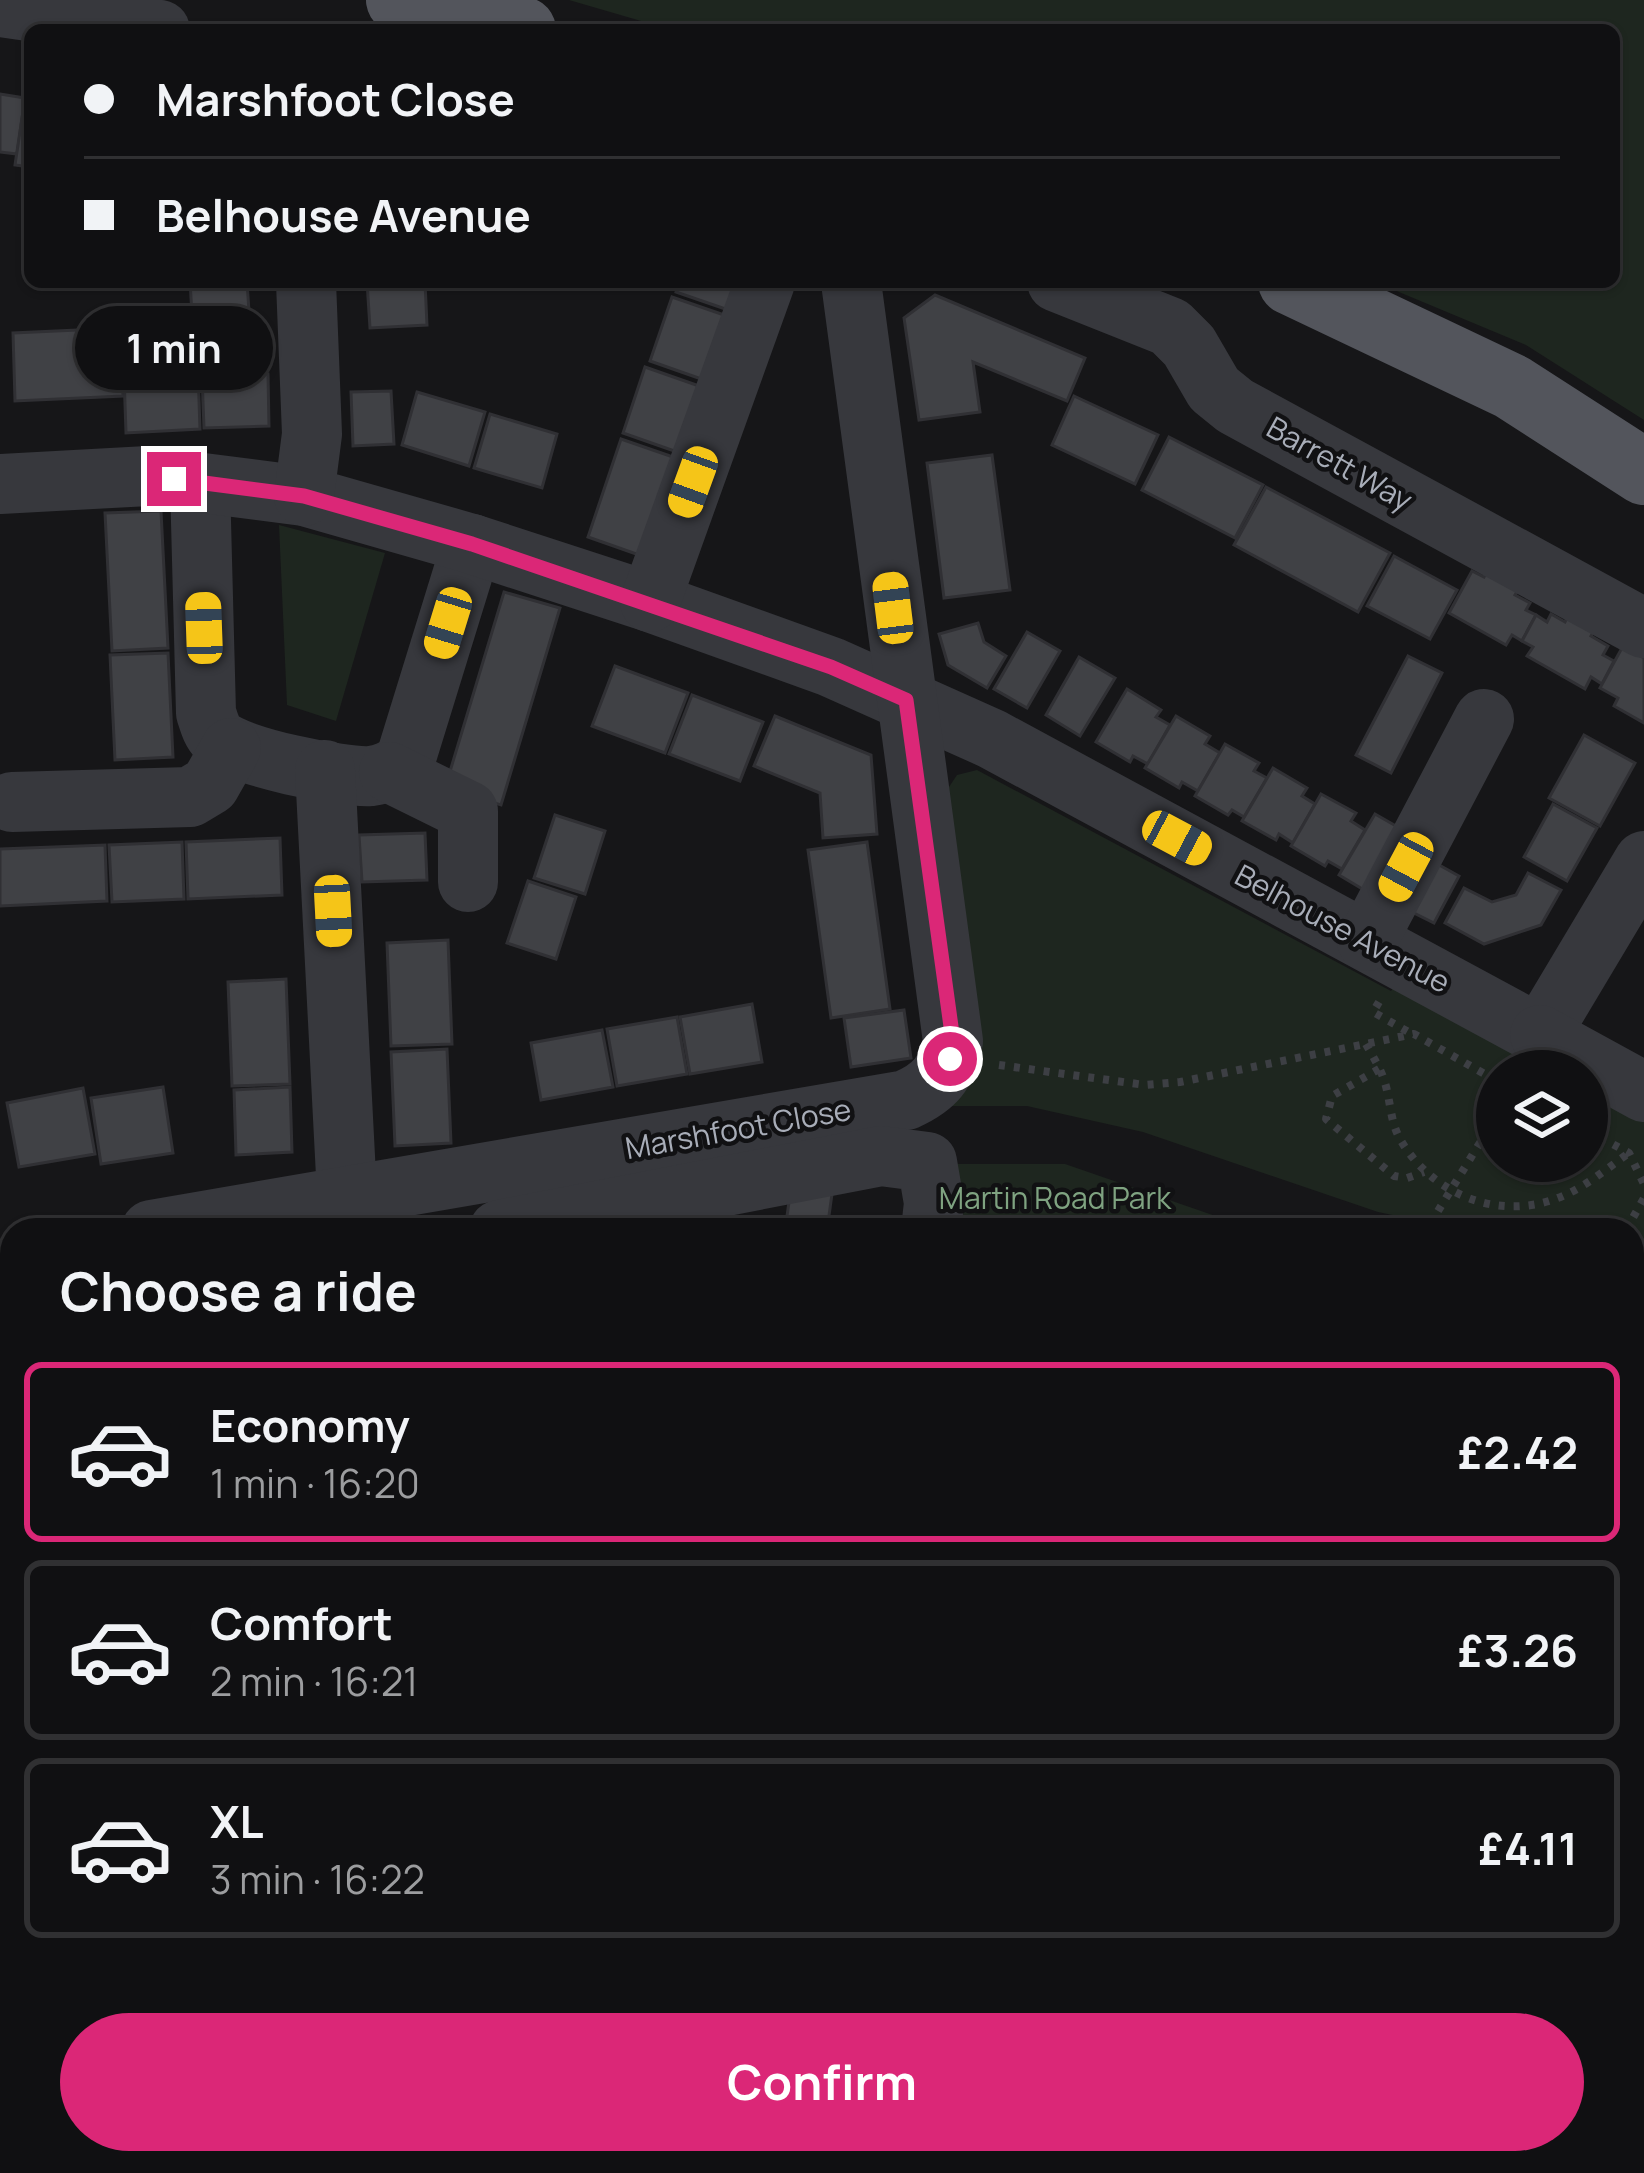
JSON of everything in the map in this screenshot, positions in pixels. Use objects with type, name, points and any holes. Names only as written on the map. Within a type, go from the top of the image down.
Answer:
[{"type":"main road","points":[[399,0],[498,24]]},
{"type":"main road","points":[[1304,288],[1512,386],[1644,472]]},
{"type":"street","points":[[0,7],[118,24]]},
{"type":"street","points":[[304,496],[312,434],[306,288]]},
{"type":"street","points":[[650,602],[763,288]]},
{"type":"street","points":[[852,288],[953,1041],[950,1059]]},
{"type":"street","name":"Barrett Way","points":[[1072,288],[1170,327],[1189,346],[1214,389],[1234,406],[1643,628]]},
{"type":"street","name":"Belhouse Avenue","points":[[0,484],[148,476],[304,496],[472,544],[831,667],[992,739],[1644,1092]]},
{"type":"street","points":[[200,483],[206,713],[213,735],[231,748],[325,770],[366,776],[389,772],[405,761],[472,544]]},
{"type":"street","points":[[1367,941],[1484,718]]},
{"type":"street","points":[[12,802],[190,796],[210,785],[231,748]]},
{"type":"street","points":[[325,770],[347,1195]]},
{"type":"street","points":[[389,772],[468,812],[468,882]]},
{"type":"street","points":[[1540,1035],[1644,861]]},
{"type":"street","name":"Marshfoot Close","points":[[218,1218],[906,1100],[928,1090],[950,1059]]},
{"type":"street","points":[[561,1218],[881,1156],[927,1162],[932,1218]]},
{"type":"path","points":[[950,1059],[1145,1085],[1414,1034],[1476,1069]]},
{"type":"path","points":[[1366,1044],[1379,1069],[1389,1115],[1424,1172],[1450,1191],[1490,1206],[1542,1204],[1569,1193],[1629,1154]]},
{"type":"path","points":[[1379,1069],[1333,1096],[1327,1119],[1394,1176],[1407,1178],[1424,1172]]},
{"type":"path","points":[[1608,1142],[1629,1154],[1643,1176]]},
{"type":"path","points":[[1438,1211],[1476,1148]]},
{"type":"green space","points":[[569,0],[1644,0],[1644,420],[1526,345],[1389,288],[1620,288],[1620,24],[651,24]]},
{"type":"green space","points":[[279,525],[385,553],[336,721],[287,705]]},
{"type":"green space","points":[[977,770],[1391,991],[1398,982],[1522,1050],[1476,1050],[1476,1182],[1608,1182],[1608,1097],[1644,1117],[1644,1218],[1407,1218],[1143,1132],[1027,1106],[940,1106],[947,790],[957,775]]},
{"type":"green space","name":"Martin Road Park","points":[[952,1164],[1065,1164],[1221,1218],[947,1218]]},
{"type":"building","points":[[0,94],[24,98],[17,154],[0,152]]},
{"type":"building","points":[[24,105],[24,166],[15,165]]},
{"type":"building","points":[[190,288],[247,288],[249,311],[192,314]]},
{"type":"building","points":[[367,288],[425,288],[427,325],[370,328]]},
{"type":"building","points":[[677,288],[746,288],[737,313],[676,292]]},
{"type":"building","points":[[935,295],[1085,358],[1067,401],[973,362],[980,412],[919,420],[904,318]]},
{"type":"building","points":[[672,297],[730,317],[707,381],[650,361]]},
{"type":"building","points":[[120,328],[123,396],[15,401],[13,333]]},
{"type":"building","points":[[645,367],[702,387],[680,453],[623,433]]},
{"type":"building","points":[[198,371],[200,429],[126,433],[124,375]]},
{"type":"building","points":[[268,374],[269,426],[204,428],[202,377]]},
{"type":"building","points":[[391,391],[394,444],[353,446],[351,392]]},
{"type":"building","points":[[417,392],[485,412],[469,466],[402,445]]},
{"type":"building","points":[[1074,396],[1158,435],[1135,484],[1052,445]]},
{"type":"building","points":[[490,414],[557,434],[542,488],[474,468]]},
{"type":"building","points":[[1169,437],[1263,485],[1235,538],[1142,490]]},
{"type":"building","points":[[621,439],[676,458],[642,556],[588,537]]},
{"type":"building","points":[[992,455],[1010,590],[944,598],[927,463]]},
{"type":"building","points":[[1266,487],[1390,553],[1358,612],[1234,545]]},
{"type":"building","points":[[161,511],[168,648],[112,651],[105,513]]},
{"type":"building","points":[[1394,556],[1457,590],[1430,639],[1367,606]]},
{"type":"building","points":[[1472,571],[1484,577],[1487,572],[1530,603],[1526,610],[1536,615],[1522,641],[1512,635],[1506,645],[1449,613]]},
{"type":"building","points":[[504,592],[560,608],[501,805],[445,788]]},
{"type":"building","points":[[1551,614],[1565,622],[1568,616],[1608,646],[1603,655],[1614,661],[1602,684],[1591,677],[1585,689],[1527,656],[1533,647],[1522,641],[1536,615],[1547,622]]},
{"type":"building","points":[[978,623],[984,642],[1006,656],[987,688],[948,665],[939,634]]},
{"type":"building","points":[[1027,632],[1060,651],[1027,708],[994,689]]},
{"type":"building","points":[[1623,646],[1644,658],[1644,723],[1614,706],[1618,698],[1600,688]]},
{"type":"building","points":[[168,653],[173,757],[115,760],[110,655]]},
{"type":"building","points":[[1408,656],[1442,673],[1391,773],[1356,755]]},
{"type":"building","points":[[1079,657],[1115,678],[1080,736],[1046,715]]},
{"type":"building","points":[[615,666],[688,693],[665,753],[592,726]]},
{"type":"building","points":[[1127,689],[1161,710],[1156,717],[1170,725],[1148,764],[1133,756],[1130,762],[1096,742]]},
{"type":"building","points":[[692,695],[763,722],[740,781],[669,754]]},
{"type":"building","points":[[775,716],[871,755],[877,834],[823,838],[820,793],[754,766]]},
{"type":"building","points":[[1176,716],[1210,736],[1205,744],[1220,753],[1198,791],[1182,782],[1179,788],[1145,768]]},
{"type":"building","points":[[1584,735],[1635,763],[1600,826],[1549,798]]},
{"type":"building","points":[[1225,744],[1259,763],[1254,771],[1267,778],[1244,817],[1232,810],[1228,815],[1195,796]]},
{"type":"building","points":[[1273,768],[1307,788],[1302,796],[1315,804],[1293,843],[1279,834],[1276,840],[1242,821]]},
{"type":"building","points":[[1321,794],[1356,813],[1351,821],[1365,830],[1342,869],[1328,861],[1325,866],[1291,846]]},
{"type":"building","points":[[1553,804],[1597,828],[1567,881],[1524,857]]},
{"type":"building","points":[[1375,814],[1410,834],[1374,896],[1339,875]]},
{"type":"building","points":[[555,815],[605,831],[585,894],[534,878]]},
{"type":"building","points":[[425,833],[427,880],[362,882],[359,835]]},
{"type":"building","points":[[280,838],[282,895],[188,899],[186,842]]},
{"type":"building","points":[[182,842],[184,899],[112,902],[109,845]]},
{"type":"building","points":[[867,842],[890,1009],[831,1018],[808,850]]},
{"type":"building","points":[[105,845],[107,901],[0,906],[0,849]]},
{"type":"building","points":[[1423,856],[1459,876],[1434,923],[1398,905]]},
{"type":"building","points":[[1528,873],[1561,890],[1541,925],[1484,944],[1445,923],[1464,888],[1492,902],[1516,895]]},
{"type":"building","points":[[528,881],[576,897],[556,959],[507,943]]},
{"type":"building","points":[[448,940],[452,1044],[391,1046],[387,943]]},
{"type":"building","points":[[286,979],[290,1084],[232,1086],[228,982]]},
{"type":"building","points":[[752,1004],[762,1062],[690,1074],[680,1017]]},
{"type":"building","points":[[904,1010],[911,1058],[851,1067],[844,1018]]},
{"type":"building","points":[[677,1017],[687,1074],[617,1086],[607,1029]]},
{"type":"building","points":[[602,1030],[613,1087],[541,1100],[531,1043]]},
{"type":"building","points":[[447,1049],[451,1143],[395,1146],[391,1052]]},
{"type":"building","points":[[163,1087],[173,1153],[101,1164],[91,1098]]},
{"type":"building","points":[[290,1087],[292,1152],[236,1155],[234,1090]]},
{"type":"building","points":[[83,1088],[95,1154],[19,1167],[7,1103]]},
{"type":"building","points":[[791,1188],[832,1194],[829,1218],[787,1218]]},
{"type":"route","points":[[174,479],[304,496],[472,544],[831,667],[906,700],[953,1041],[950,1059]]}]
